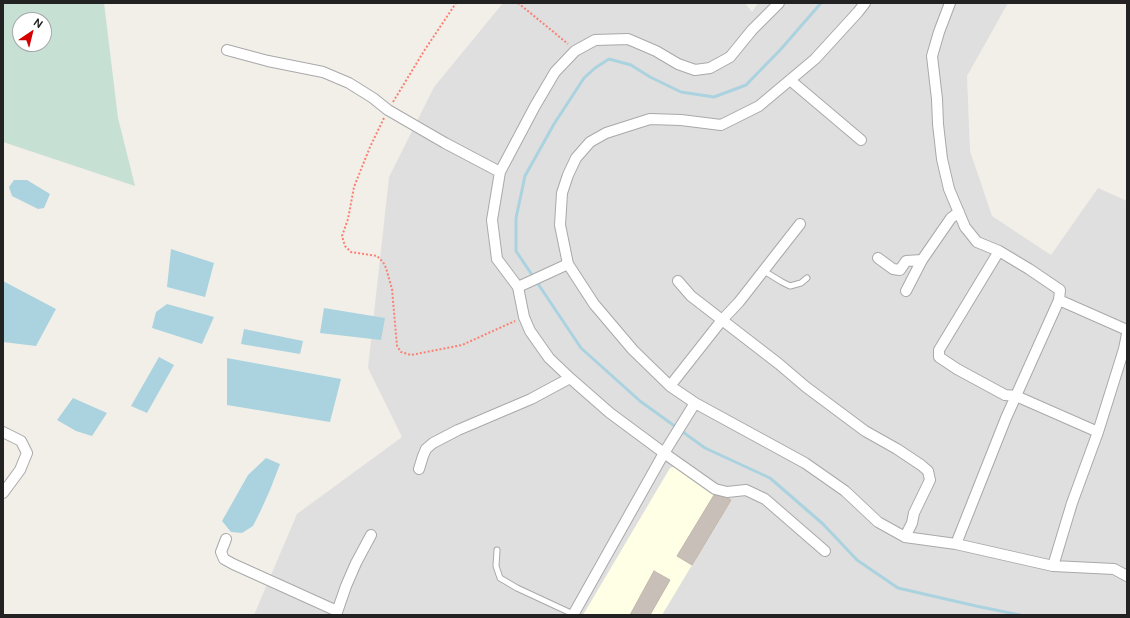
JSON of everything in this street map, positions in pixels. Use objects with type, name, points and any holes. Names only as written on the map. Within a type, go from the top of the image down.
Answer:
[{"type":"street","points":[[779,3],[752,30],[730,57],[710,68],[694,70],[678,64],[656,51],[628,39],[594,40],[575,51],[555,72],[500,172],[492,220],[497,259],[518,287],[524,317],[530,331],[549,358],[610,413],[715,489],[727,492],[746,490],[765,499],[825,551]]},
{"type":"street","points":[[865,3],[815,59],[759,106],[721,125],[681,120],[650,119],[606,133],[590,142],[576,158],[562,193],[560,225],[568,264],[599,310],[633,350],[670,386],[695,403],[805,463],[845,491],[878,522],[905,537],[956,544],[1053,566],[1114,569],[1127,576]]},
{"type":"street","points":[[950,3],[932,56],[942,159],[950,189],[965,227],[977,242],[999,252],[1029,269],[1060,290],[1059,300],[1016,396],[956,544]]},
{"type":"street","points":[[227,50],[268,61],[323,72],[349,82],[388,110],[445,143],[500,172]]},
{"type":"street","points":[[790,80],[861,140]]},
{"type":"street","points":[[906,291],[922,260],[951,218],[959,212]]},
{"type":"street","points":[[670,386],[722,320],[739,302],[800,224]]},
{"type":"street","points":[[999,252],[939,350],[939,357],[957,369],[1005,395],[1016,396],[1098,432]]},
{"type":"street","points":[[878,258],[893,269],[900,270],[906,262],[922,260]]},
{"type":"street","points":[[518,287],[568,264]]},
{"type":"street","points":[[678,281],[691,296],[837,411],[866,431],[909,457],[928,471],[930,480],[905,537]]},
{"type":"street","points":[[1059,300],[1127,330]]},
{"type":"street","points":[[1053,566],[1072,503],[1098,432],[1125,350],[1127,334]]},
{"type":"street","points":[[419,469],[422,456],[426,449],[433,443],[458,430],[531,399],[570,378]]},
{"type":"street","points":[[573,615],[664,453],[695,403]]},
{"type":"street","points":[[3,432],[21,441],[27,452],[20,470],[3,493]]},
{"type":"street","points":[[226,539],[221,552],[224,559],[336,613],[356,563],[371,535]]},
{"type":"lane","points":[[764,270],[790,286],[802,283],[807,278]]},
{"type":"lane","points":[[497,550],[496,566],[500,578],[517,588],[573,615]]},
{"type":"path","points":[[456,3],[424,51],[388,110],[370,147],[354,186],[348,219],[342,236],[345,246],[350,252],[377,256],[383,262],[392,289],[397,346],[401,352],[411,355],[462,345],[524,317]]},
{"type":"path","points":[[518,3],[575,51]]},
{"type":"shaded area","points":[[3,3],[104,3],[118,118],[135,186],[3,142]]},
{"type":"shaded area","points":[[503,3],[745,3],[752,12],[758,3],[1008,3],[967,76],[970,151],[992,216],[1051,255],[1098,188],[1127,201],[1127,615],[254,615],[297,514],[402,437],[368,368],[389,177],[434,87]]},
{"type":"shaded area","points":[[676,466],[731,500],[662,615],[583,615],[670,468]]},
{"type":"water","points":[[14,180],[27,180],[50,194],[44,208],[38,209],[12,196],[9,187]]},
{"type":"water","points":[[171,249],[214,263],[205,297],[167,287]]},
{"type":"water","points":[[3,281],[56,309],[36,346],[3,342]]},
{"type":"water","points":[[167,304],[214,317],[202,344],[152,328],[156,312]]},
{"type":"water","points":[[324,308],[385,318],[381,340],[320,333]]},
{"type":"water","points":[[244,329],[303,341],[300,354],[241,344]]},
{"type":"water","points":[[159,357],[174,365],[147,413],[131,406]]},
{"type":"water","points":[[227,358],[341,379],[330,422],[227,405]]},
{"type":"water","points":[[73,398],[107,413],[92,436],[76,431],[57,420]]},
{"type":"water","points":[[266,458],[280,464],[261,510],[253,526],[242,533],[231,532],[222,521],[248,475]]},
{"type":"building","points":[[714,495],[731,500],[692,565],[677,556]]},
{"type":"building","points":[[654,571],[670,580],[650,615],[630,615]]},
{"type":"waterway","points":[[821,3],[781,49],[746,85],[714,97],[681,92],[650,77],[631,65],[609,59],[595,68],[584,78],[554,124],[525,176],[516,218],[516,251],[581,348],[640,401],[705,448],[770,478],[823,524],[857,560],[898,588],[1020,615]]}]
